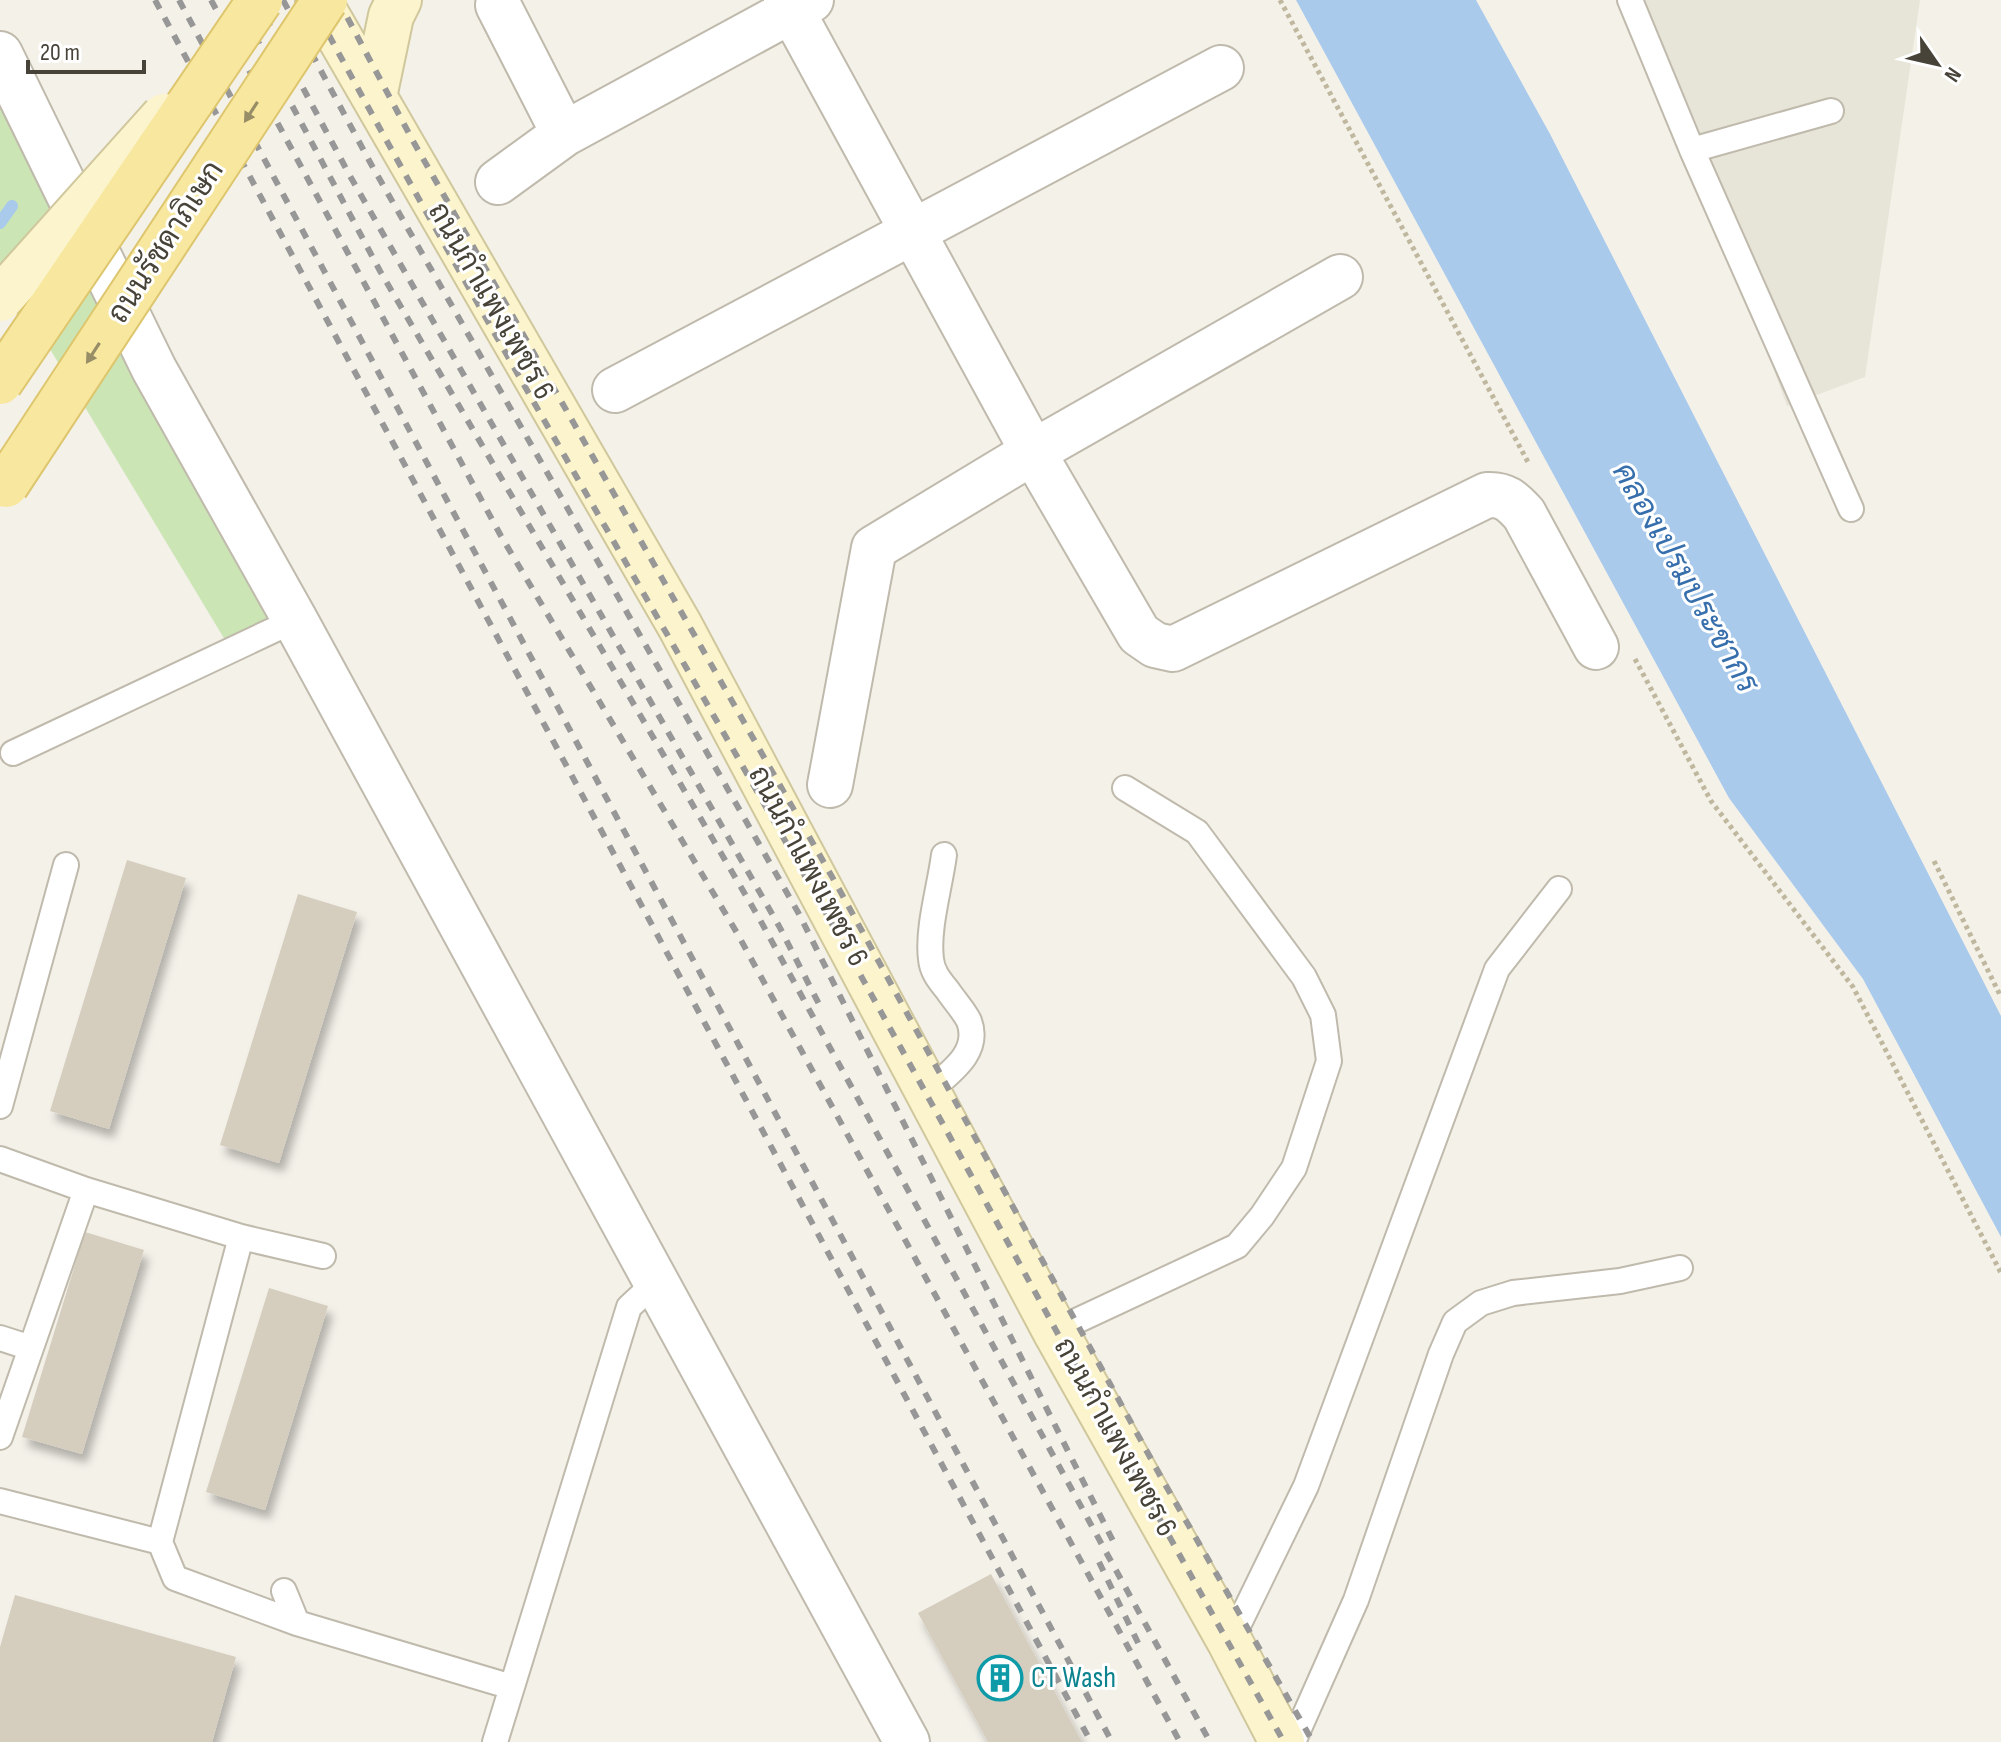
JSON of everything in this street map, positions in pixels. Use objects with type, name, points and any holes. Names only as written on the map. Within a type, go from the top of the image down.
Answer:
[{"type":"main road","name":"ถนนรัชดาภิเษก","points":[[6,485],[325,0]]},
{"type":"main road","name":"ถนนรัชดาภิเษก","points":[[0,382],[250,16]]},
{"type":"street","name":"ถนนกำแพงเพชร 6","points":[[318,0],[680,626],[1055,1331],[1230,1642],[1282,1742]]},
{"type":"street","points":[[374,97],[391,16],[399,0]]},
{"type":"street","points":[[498,182],[564,134],[796,4],[1033,452],[1139,634],[1155,645],[1173,649],[1487,495],[1501,494],[1524,514],[1596,647]]},
{"type":"street","points":[[498,5],[564,134]]},
{"type":"street","points":[[0,299],[250,16]]},
{"type":"street","points":[[0,54],[154,369],[295,620],[907,1742]]},
{"type":"street","points":[[615,390],[1221,68]]},
{"type":"street","points":[[830,785],[874,548],[1033,452],[1340,277]]},
{"type":"lane","points":[[1630,0],[1692,150],[1851,509]]},
{"type":"lane","points":[[1692,150],[1831,111]]},
{"type":"lane","points":[[13,753],[295,620]]},
{"type":"lane","points":[[1055,1331],[1237,1246],[1262,1216],[1294,1168],[1329,1061],[1323,1015],[1304,977],[1215,856],[1197,832],[1125,788]]},
{"type":"lane","points":[[929,1091],[963,1061],[969,1050],[971,1034],[969,1021],[936,975],[931,960],[944,855]]},
{"type":"lane","points":[[0,1106],[66,865]]},
{"type":"lane","points":[[1230,1642],[1306,1486],[1497,969],[1559,889]]},
{"type":"lane","points":[[0,1159],[86,1190],[241,1237],[323,1256]]},
{"type":"lane","points":[[0,1437],[86,1190]]},
{"type":"lane","points":[[241,1237],[160,1542],[175,1578],[297,1623],[512,1687]]},
{"type":"lane","points":[[1293,1742],[1356,1600],[1436,1368],[1455,1322],[1481,1303],[1513,1293],[1620,1281],[1680,1268]]},
{"type":"lane","points":[[495,1742],[629,1307],[656,1282]]},
{"type":"lane","points":[[0,1338],[31,1348]]},
{"type":"lane","points":[[0,1501],[160,1542]]},
{"type":"lane","points":[[284,1591],[297,1623]]},
{"type":"path","points":[[1934,861],[2001,997]]},
{"type":"shaded area","points":[[1640,0],[1920,0],[1865,377],[1787,406]]},
{"type":"green space","points":[[0,94],[278,614],[225,640],[0,266]]},
{"type":"water","name":"คลองเปรมประชากร","points":[[1296,0],[1476,0],[1550,134],[2001,1016],[2001,1237],[1863,979],[1729,798]]},
{"type":"building","points":[[127,860],[186,878],[109,1129],[50,1111]]},
{"type":"building","points":[[298,894],[357,912],[279,1163],[220,1145]]},
{"type":"building","points":[[85,1232],[144,1250],[82,1454],[22,1437]]},
{"type":"building","points":[[269,1288],[328,1306],[265,1510],[206,1492]]},
{"type":"building","name":"CT Wash","points":[[991,1574],[1082,1742],[988,1742],[918,1613]]},
{"type":"building","points":[[15,1595],[236,1657],[212,1742],[0,1742],[0,1647]]},
{"type":"waterway","points":[[0,223],[12,206]]},
{"type":"railway","points":[[155,0],[1091,1742]]},
{"type":"railway","points":[[179,0],[1112,1742]]},
{"type":"railway","points":[[211,0],[501,536],[737,933],[1180,1742]]},
{"type":"railway","points":[[236,0],[380,271],[759,918],[1210,1742]]},
{"type":"railway","points":[[256,0],[350,176],[779,926],[821,1008]]},
{"type":"railway","points":[[283,0],[371,164],[799,914],[1115,1545]]},
{"type":"railway","points":[[310,0],[498,339],[818,899],[1284,1742]]},
{"type":"railway","points":[[338,0],[413,141],[839,889],[1162,1479],[1313,1742]]},
{"type":"railway","points":[[1099,1562],[1141,1649]]},
{"type":"place","name":"CT Wash","points":[[1000,1678]]}]
